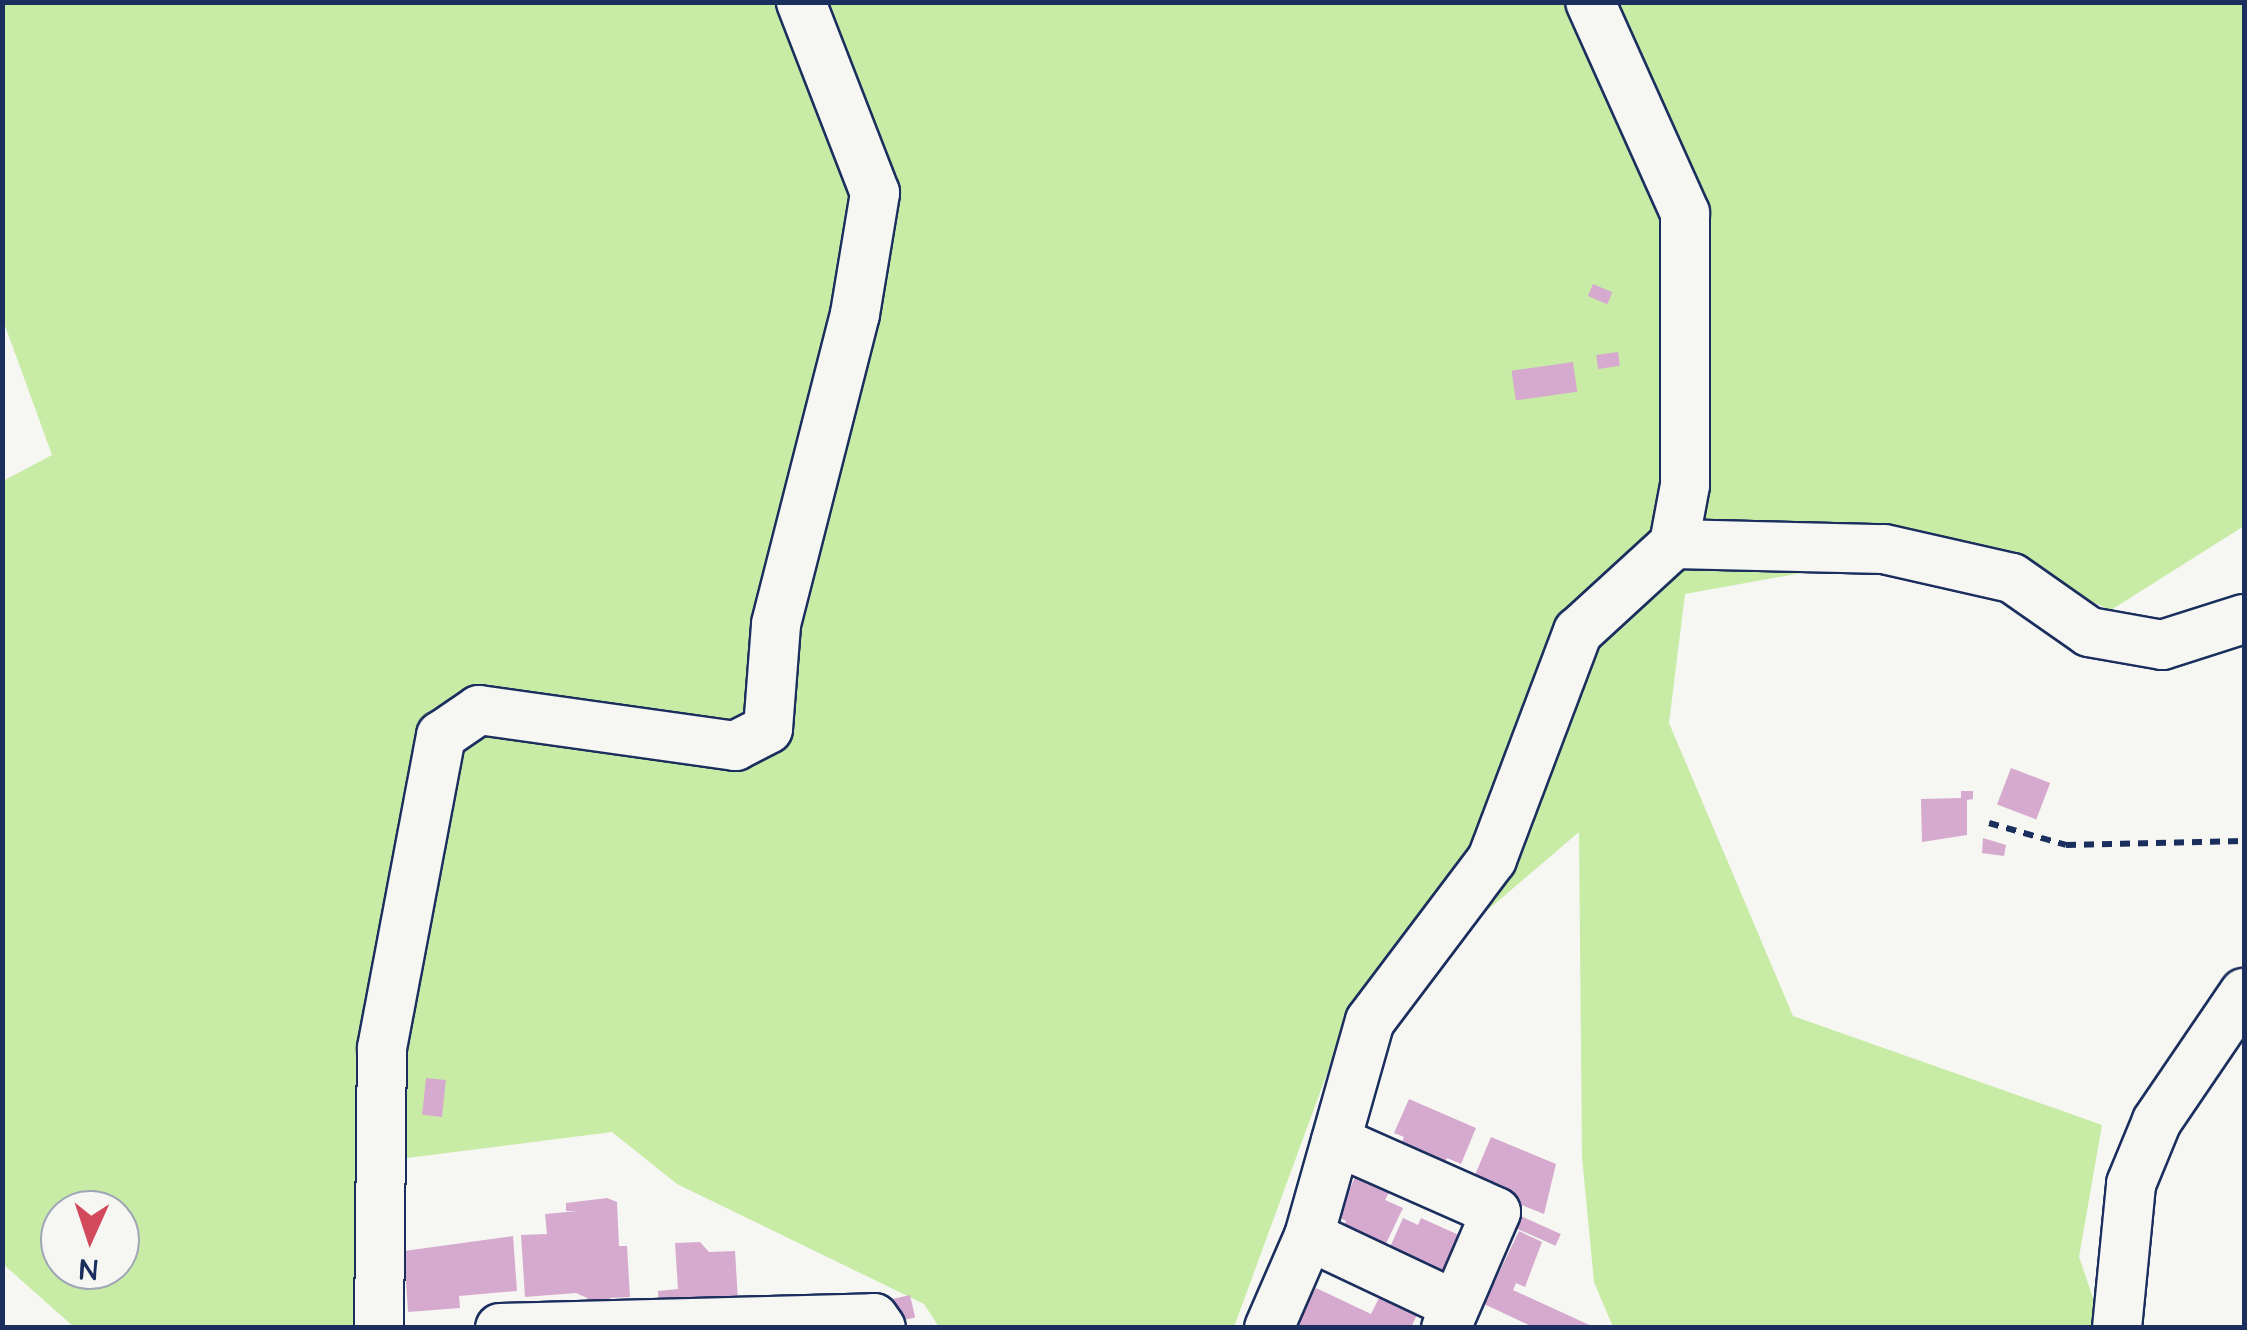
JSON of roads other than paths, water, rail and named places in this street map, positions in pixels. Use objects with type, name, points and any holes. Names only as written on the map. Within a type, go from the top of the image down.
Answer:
[{"type":"street","points":[[379,1328],[382,1048],[441,736],[478,710],[734,746],[768,729],[776,624],[855,314],[875,192],[801,2]]},
{"type":"street","points":[[1269,1328],[1309,1236],[1370,1021],[1492,859],[1578,632],[1674,544],[1685,486],[1685,213],[1590,2]]},
{"type":"street","points":[[1674,544],[1884,549],[2012,578],[2089,632],[2162,645],[2244,619]]},
{"type":"street","points":[[2117,1328],[2132,1184],[2157,1120],[2244,993]]},
{"type":"street","points":[[1309,1236],[1450,1316],[1496,1212],[1336,1142]]},
{"type":"street","points":[[500,1328],[874,1318],[880,1328]]}]
